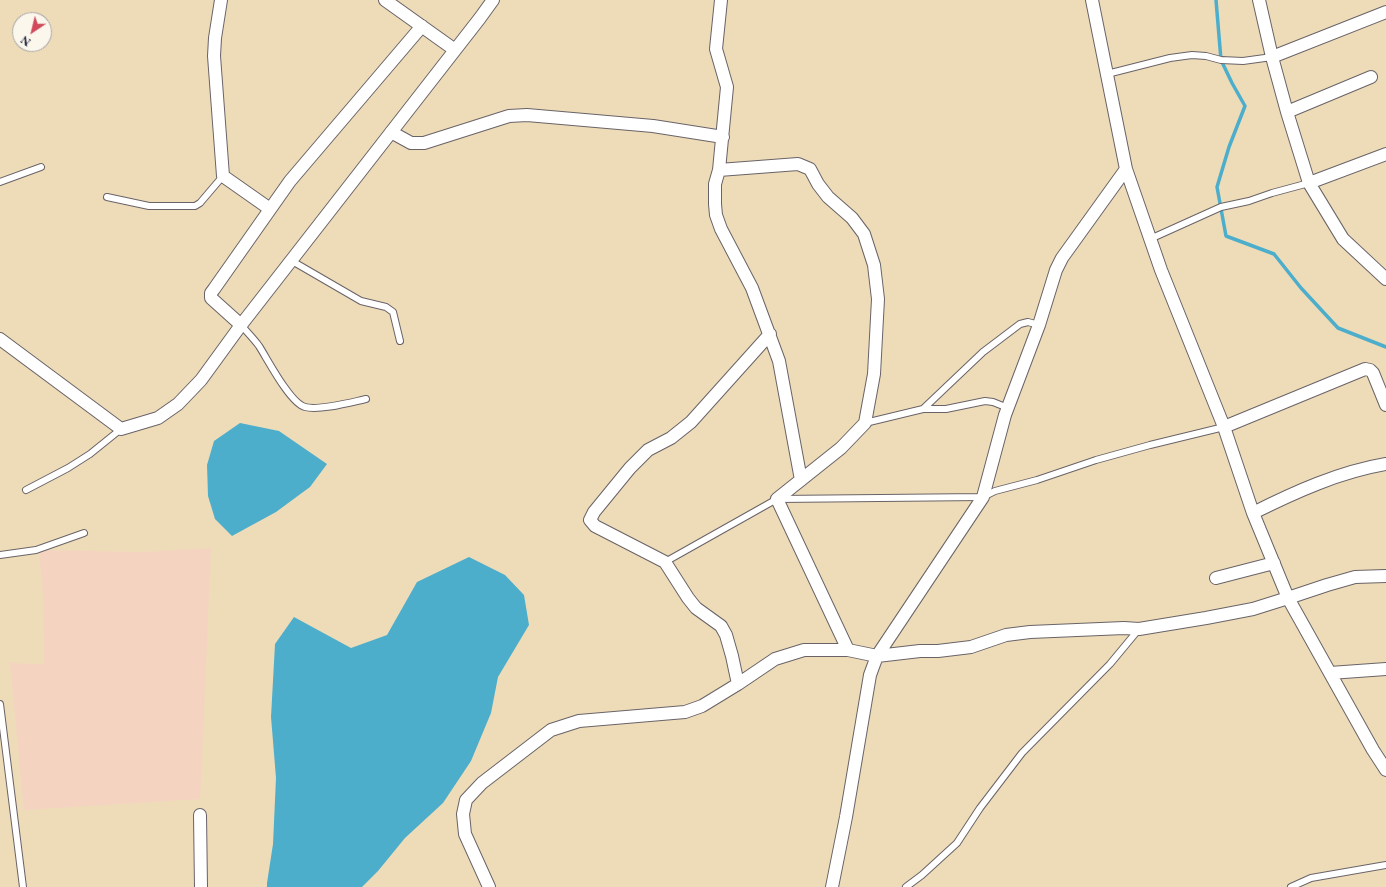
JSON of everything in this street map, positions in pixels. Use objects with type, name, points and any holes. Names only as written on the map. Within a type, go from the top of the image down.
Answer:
[{"type":"street","points":[[221,0],[215,38],[214,56],[223,176],[270,209]]},
{"type":"street","points":[[385,0],[455,50]]},
{"type":"street","points":[[0,339],[121,429],[158,418],[178,404],[200,380],[493,0]]},
{"type":"street","points":[[721,0],[716,49],[727,87],[719,170],[715,184],[716,215],[721,229],[752,288],[779,361],[801,480]]},
{"type":"street","points":[[1092,0],[1126,169],[1161,270],[1224,428],[1253,513],[1288,598],[1373,750],[1386,770]]},
{"type":"street","points":[[1259,0],[1272,57],[1287,112],[1309,183],[1343,239],[1385,276]]},
{"type":"street","points":[[1272,57],[1386,12]]},
{"type":"street","points":[[241,325],[211,298],[212,293],[290,181],[422,26]]},
{"type":"street","points":[[1287,112],[1371,77]]},
{"type":"street","points":[[391,132],[410,143],[424,143],[509,116],[527,115],[653,126],[723,137]]},
{"type":"street","points":[[1309,183],[1386,154]]},
{"type":"street","points":[[719,170],[798,164],[810,169],[818,184],[828,197],[852,218],[864,234],[874,265],[878,299],[874,374],[865,423],[841,448],[777,499],[848,650]]},
{"type":"street","points":[[832,887],[846,817],[870,675],[877,656],[983,496],[1008,408],[1056,270],[1062,258],[1126,169]]},
{"type":"street","points":[[738,684],[726,635],[721,626],[696,608],[665,562],[594,526],[590,520],[594,512],[630,468],[648,450],[671,438],[691,422],[770,334]]},
{"type":"street","points":[[1224,428],[1365,369],[1370,370],[1373,374],[1386,405]]},
{"type":"street","points":[[1253,513],[1294,493],[1342,475],[1365,468],[1386,464]]},
{"type":"street","points":[[1216,578],[1274,564]]},
{"type":"street","points":[[489,887],[464,834],[463,814],[466,800],[482,783],[551,730],[579,720],[684,712],[702,706],[776,659],[804,650],[848,650],[877,656],[971,647],[1006,635],[1030,632],[1124,628],[1139,629],[1253,608],[1288,598],[1327,584],[1355,577],[1386,576]]},
{"type":"street","points":[[1330,673],[1386,669]]},
{"type":"street","points":[[1373,750],[1386,749]]},
{"type":"street","points":[[200,815],[201,887]]},
{"type":"lane","points":[[1107,74],[1170,58],[1192,55],[1236,61],[1272,57]]},
{"type":"lane","points":[[0,182],[41,167]]},
{"type":"lane","points":[[107,197],[149,206],[195,206],[200,203],[223,176]]},
{"type":"lane","points":[[1150,239],[1221,207],[1249,201],[1309,183]]},
{"type":"lane","points":[[292,261],[361,301],[386,307],[392,312],[400,341]]},
{"type":"lane","points":[[923,409],[983,352],[1020,324],[1028,322],[1038,325]]},
{"type":"lane","points":[[241,325],[259,346],[271,368],[296,402],[305,407],[320,407],[366,399]]},
{"type":"lane","points":[[865,423],[923,409],[946,409],[985,401],[993,402],[1008,408]]},
{"type":"lane","points":[[665,562],[777,499],[983,496],[1096,460],[1150,445],[1224,428]]},
{"type":"lane","points":[[26,490],[90,454],[121,429]]},
{"type":"lane","points":[[0,555],[36,550],[84,533]]},
{"type":"lane","points":[[906,887],[922,875],[957,843],[980,808],[1022,753],[1110,664],[1139,629]]},
{"type":"lane","points":[[0,704],[23,887]]},
{"type":"lane","points":[[1291,887],[1311,878],[1386,865]]},
{"type":"shaded area","points":[[211,548],[200,799],[24,810],[10,663],[44,664],[43,592],[39,550],[140,552]]},
{"type":"water","points":[[240,423],[279,431],[327,464],[310,487],[276,512],[232,536],[215,519],[208,496],[207,465],[214,441]]},
{"type":"water","points":[[469,557],[505,575],[524,595],[529,625],[498,677],[491,713],[471,761],[443,803],[405,838],[378,871],[362,887],[267,887],[273,844],[276,778],[271,717],[275,644],[294,617],[351,648],[387,635],[417,582]]},
{"type":"waterway","points":[[1216,0],[1221,60],[1245,106],[1229,147],[1217,187],[1226,236],[1274,254],[1301,288],[1338,328],[1386,347]]}]
